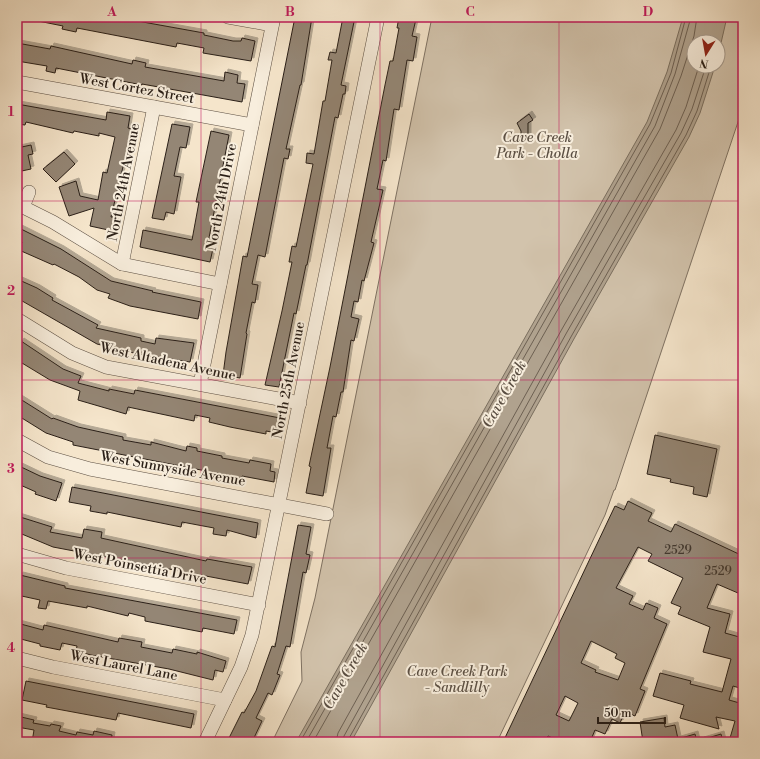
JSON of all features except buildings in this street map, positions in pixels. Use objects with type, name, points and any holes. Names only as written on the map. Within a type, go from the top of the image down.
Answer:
[{"type":"street","points":[[228,17],[273,21]]},
{"type":"street","name":"North 25th Avenue","points":[[205,742],[247,654],[259,605],[378,17]]},
{"type":"street","name":"North 24th Drive","points":[[200,384],[273,21]]},
{"type":"street","name":"West Cortez Street","points":[[17,82],[252,125]]},
{"type":"street","name":"North 24th Avenue","points":[[122,264],[154,107]]},
{"type":"street","points":[[29,192],[20,206],[53,222],[122,264],[220,284]]},
{"type":"street","name":"West Altadena Avenue","points":[[17,319],[72,353],[106,367],[300,403]]},
{"type":"street","name":"West Sunnyside Avenue","points":[[17,440],[48,457],[69,464],[327,514]]},
{"type":"street","name":"West Poinsettia Drive","points":[[17,554],[66,568],[259,605]]},
{"type":"street","name":"West Laurel Lane","points":[[17,658],[53,667],[225,700]]},
{"type":"green space","name":"Cave Creek Park - Cholla","points":[[432,17],[743,17],[743,107],[615,490],[605,515],[497,742],[272,742],[302,681],[301,652],[315,598]]},
{"type":"water","name":"Cave Creek","points":[[683,17],[727,17],[723,34],[686,34],[686,74],[712,74],[700,113],[689,137],[575,337],[351,742],[296,742],[647,122],[667,72]]},
{"type":"park label","name":"Cave Creek Park - Sandlilly","points":[[457,680]]}]
